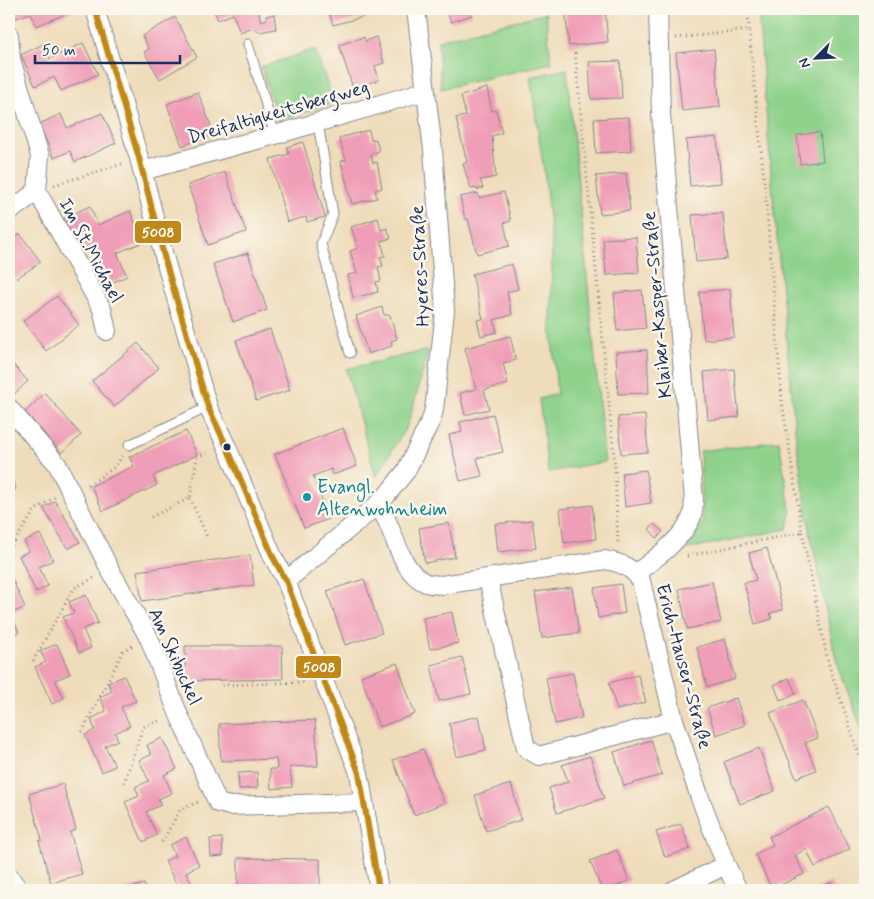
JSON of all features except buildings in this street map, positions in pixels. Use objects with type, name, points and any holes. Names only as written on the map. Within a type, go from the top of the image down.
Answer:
[{"type":"street","points":[[95,9],[141,165],[164,260],[208,407],[227,447],[273,557],[286,581],[358,773],[379,890]]},
{"type":"street","name":"Hyeres-Straße","points":[[286,581],[378,505],[406,471],[434,410],[445,321],[433,155],[416,9]]},
{"type":"street","name":"Klaiber-Kasper-Straße","points":[[636,573],[649,564],[681,534],[692,516],[694,500],[662,124],[658,9]]},
{"type":"street","name":"Im St.Michael","points":[[9,35],[12,59],[40,156],[37,191],[102,309],[107,331]]},
{"type":"street","name":"Dreifaltigkeitsbergweg","points":[[141,165],[275,135],[425,91]]},
{"type":"street","name":"Im St.Michael","points":[[9,212],[37,191]]},
{"type":"street","name":"Am Skibuckel","points":[[9,408],[57,464],[110,570],[149,638],[178,713],[214,795]]},
{"type":"street","points":[[378,505],[407,566],[427,583],[442,585],[605,560],[619,562]]},
{"type":"street","name":"Erich-Hauser-Straße","points":[[619,562],[636,573],[641,581],[674,720],[700,798],[726,865],[738,890]]},
{"type":"street","points":[[488,578],[526,748],[539,756],[674,720]]},
{"type":"street","points":[[214,795],[218,803],[230,806],[364,802]]},
{"type":"street","points":[[674,890],[726,865]]},
{"type":"street","points":[[9,876],[19,890]]},
{"type":"lane","points":[[248,44],[275,135]]},
{"type":"lane","points":[[318,123],[333,214],[321,244],[350,353]]},
{"type":"lane","points":[[129,445],[208,407]]},
{"type":"path","points":[[748,9],[782,401],[802,532],[828,662],[865,772]]},
{"type":"path","points":[[659,39],[749,30]]},
{"type":"path","points":[[575,53],[615,467],[619,562]]},
{"type":"path","points":[[37,191],[141,165]]},
{"type":"path","points":[[9,550],[35,510],[70,491],[100,478],[115,467],[129,445]]},
{"type":"path","points":[[208,539],[190,498],[197,457],[227,447]]},
{"type":"path","points":[[151,517],[190,498]]},
{"type":"path","points":[[678,558],[802,532]]},
{"type":"path","points":[[32,662],[74,588],[110,570]]},
{"type":"path","points":[[82,732],[122,651],[149,638]]},
{"type":"path","points":[[222,685],[323,681]]},
{"type":"path","points":[[124,783],[143,727],[178,713]]},
{"type":"path","points":[[162,842],[180,810],[214,795]]},
{"type":"green space","points":[[758,9],[865,9],[865,738],[836,660],[810,532],[796,439],[771,174]]},
{"type":"green space","points":[[546,13],[551,63],[441,89],[438,40]]},
{"type":"green space","points":[[315,49],[334,103],[278,121],[261,67]]},
{"type":"green space","points":[[567,69],[605,462],[548,472],[539,399],[557,394],[551,326],[552,247],[545,178],[530,77]]},
{"type":"green space","points":[[428,350],[407,426],[376,477],[346,369]]},
{"type":"green space","points":[[779,441],[791,515],[787,529],[682,550],[703,522],[700,451]]},
{"type":"transit line","name":"5008","points":[[95,9],[139,158],[165,260],[208,407],[227,447],[273,557],[286,581],[359,773],[379,890]]},
{"type":"place","name":"Evangl. Altenwohnheim","points":[[307,497]]}]
